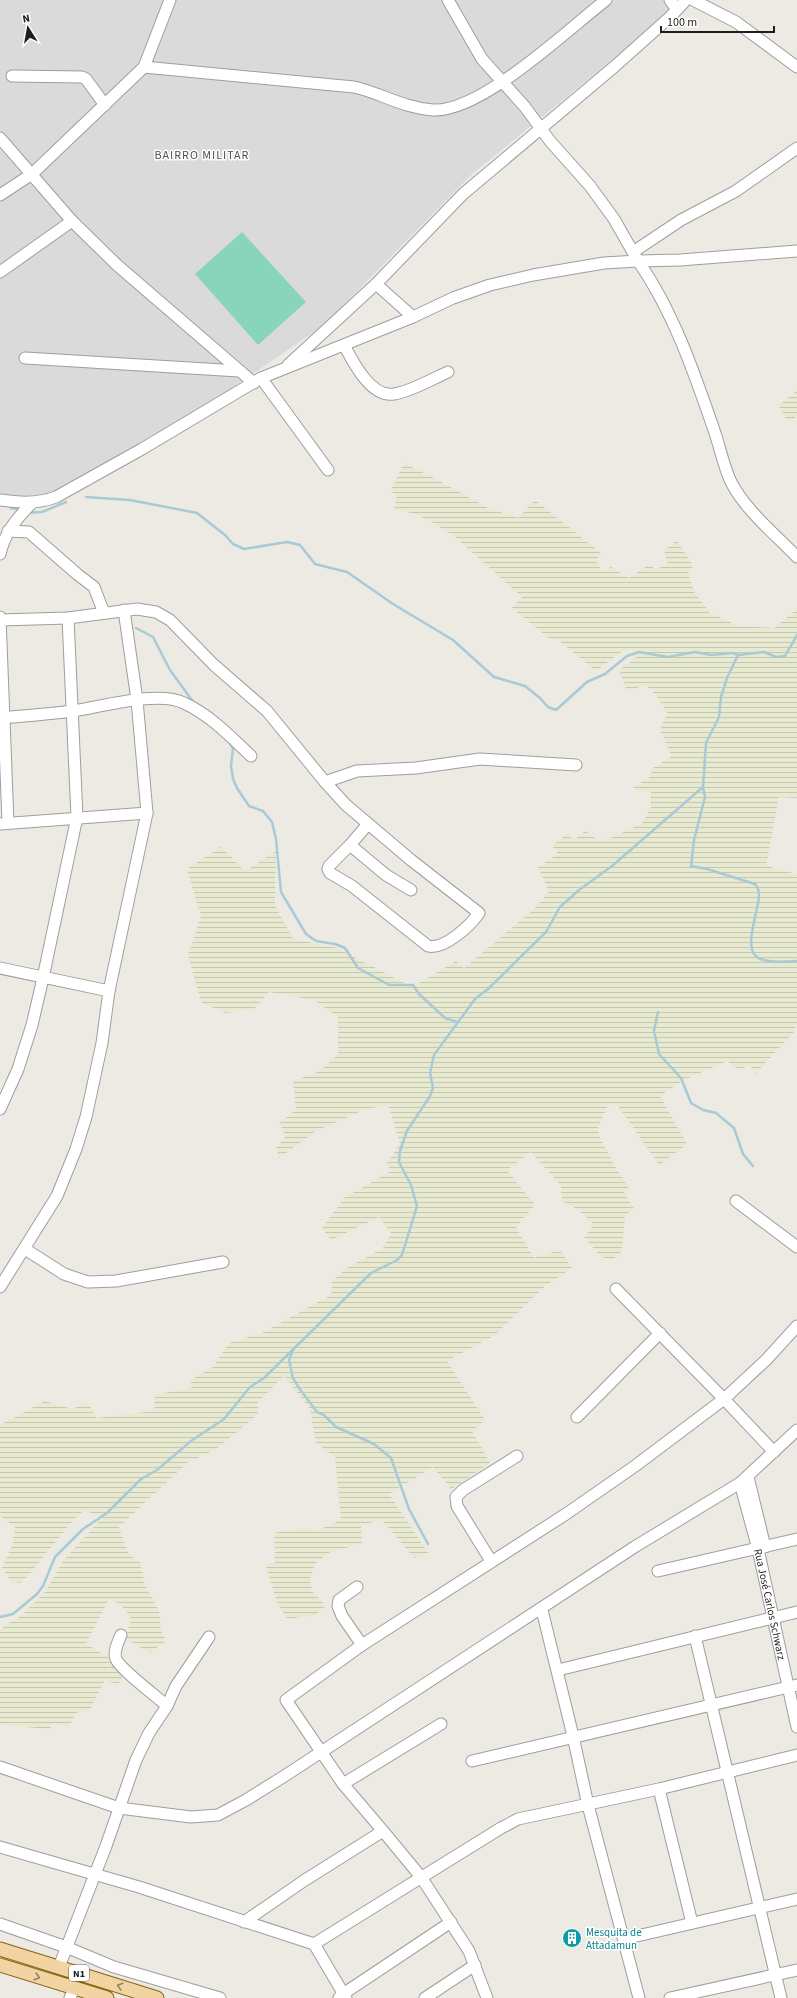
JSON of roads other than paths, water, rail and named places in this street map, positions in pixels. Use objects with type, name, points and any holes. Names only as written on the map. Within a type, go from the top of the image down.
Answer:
[{"type":"main road","name":"N1","points":[[0,1949],[157,1998]]},
{"type":"main road","name":"N1","points":[[0,1965],[72,1993],[107,1998]]},
{"type":"street","points":[[0,194],[32,174],[144,67],[170,0]]},
{"type":"street","points":[[448,0],[482,59],[525,107],[540,130],[590,186],[610,212],[654,284],[672,320],[713,427],[731,482],[746,504],[797,557]]},
{"type":"street","points":[[144,67],[354,87],[364,89],[400,104],[435,110],[465,103],[502,83],[606,0]]},
{"type":"street","points":[[283,370],[376,284],[463,194],[646,39],[674,4],[686,0]]},
{"type":"street","points":[[693,0],[736,22],[797,67]]},
{"type":"street","points":[[12,76],[82,77],[86,79],[105,105]]},
{"type":"street","points":[[0,138],[72,220],[134,282],[196,332],[239,371],[258,380],[328,470]]},
{"type":"street","points":[[636,256],[681,220],[736,191],[797,148]]},
{"type":"street","points":[[0,272],[72,220]]},
{"type":"street","points":[[0,500],[32,503],[56,498],[258,380],[413,317],[453,298],[490,285],[636,256],[680,260],[797,251]]},
{"type":"street","points":[[376,284],[413,317]]},
{"type":"street","points":[[344,345],[363,376],[377,390],[384,394],[400,393],[448,372]]},
{"type":"street","points":[[25,358],[239,371]]},
{"type":"street","points":[[0,554],[3,541],[8,531],[32,503]]},
{"type":"street","points":[[8,531],[28,532],[94,587],[104,612]]},
{"type":"street","points":[[0,1287],[25,1250],[56,1196],[76,1149],[86,1117],[102,1043],[109,991],[147,812],[137,700],[124,610]]},
{"type":"street","points":[[147,812],[4,823],[0,619],[68,618],[104,612],[147,610],[156,612],[170,620],[214,665],[267,711],[325,782],[346,805],[411,860],[479,914],[461,933],[437,947],[423,944],[352,886],[329,871],[329,866],[368,824]]},
{"type":"street","points":[[0,1109],[26,1047],[44,978],[77,817],[68,618]]},
{"type":"street","points":[[2,717],[73,711],[153,698],[170,699],[183,702],[223,729],[251,756]]},
{"type":"street","points":[[325,782],[357,771],[416,768],[480,759],[576,765]]},
{"type":"street","points":[[350,845],[386,875],[411,890]]},
{"type":"street","points":[[0,968],[109,991]]},
{"type":"street","points":[[736,1201],[797,1247]]},
{"type":"street","points":[[25,1250],[64,1274],[88,1282],[116,1281],[223,1262]]},
{"type":"street","points":[[616,1289],[774,1452]]},
{"type":"street","points":[[487,1998],[469,1951],[421,1877],[343,1784],[286,1700],[362,1645],[566,1514],[635,1466],[724,1399],[766,1360],[797,1326]]},
{"type":"street","points":[[577,1417],[660,1334]]},
{"type":"street","points":[[0,1767],[119,1808],[191,1818],[218,1815],[246,1800],[322,1752],[542,1610],[636,1546],[744,1480],[797,1430]]},
{"type":"street","points":[[491,1561],[457,1506],[456,1497],[463,1490],[516,1456]]},
{"type":"street","name":"Rua José Carlos Schwarz","points":[[744,1480],[762,1548],[776,1617],[794,1687],[797,1727]]},
{"type":"street","points":[[658,1571],[797,1539]]},
{"type":"street","points":[[357,1587],[339,1600],[338,1606],[342,1616],[362,1645]]},
{"type":"street","points":[[542,1610],[558,1670],[588,1805],[639,1998]]},
{"type":"street","points":[[558,1670],[797,1612]]},
{"type":"street","points":[[121,1635],[116,1652],[116,1659],[127,1672],[167,1706]]},
{"type":"street","points":[[695,1636],[781,1998]]},
{"type":"street","points":[[59,1967],[139,1752],[167,1706],[176,1686],[209,1637]]},
{"type":"street","points":[[472,1761],[573,1736],[794,1687]]},
{"type":"street","points":[[343,1784],[441,1724]]},
{"type":"street","points":[[314,1944],[421,1877],[518,1819],[659,1789],[797,1755]]},
{"type":"street","points":[[659,1789],[692,1923]]},
{"type":"street","points":[[244,1922],[305,1880],[383,1831]]},
{"type":"street","points":[[0,1847],[94,1876],[139,1887],[314,1944],[343,1996],[451,1922]]},
{"type":"street","points":[[624,1939],[797,1899]]},
{"type":"street","points":[[0,1924],[66,1947],[114,1967],[220,1998]]},
{"type":"street","points":[[425,1998],[475,1965]]},
{"type":"street","points":[[670,1998],[797,1970]]},
{"type":"waterway","points":[[86,497],[130,500],[197,513],[225,535],[233,544],[244,549],[287,542],[300,545],[315,564],[347,572],[393,604],[453,640],[494,677],[525,686],[540,698],[548,707],[556,710],[587,682],[605,674],[627,656],[639,652],[668,657],[695,652],[711,655],[733,653],[738,655]]},
{"type":"waterway","points":[[27,513],[42,512],[66,502]]},
{"type":"waterway","points":[[11,508],[20,510]]},
{"type":"waterway","points":[[136,628],[153,637],[170,670],[194,703]]},
{"type":"waterway","points":[[797,635],[785,656],[776,657],[764,652],[738,655],[727,678],[721,697],[719,717],[706,743],[703,787],[705,797],[694,840],[691,866],[707,869],[755,884],[759,895],[752,936],[751,946],[753,953],[758,958],[767,961],[797,961]]},
{"type":"waterway","points":[[229,742],[233,748],[231,766],[233,779],[237,788],[249,806],[263,811],[272,822],[276,839],[281,892],[306,934],[316,941],[335,944],[345,948],[358,968],[389,985],[413,985],[419,994],[445,1018],[457,1022]]},
{"type":"waterway","points":[[0,1617],[13,1614],[37,1594],[43,1586],[55,1557],[83,1529],[107,1513],[141,1479],[157,1470],[191,1441],[224,1419],[250,1387],[264,1378],[371,1273],[397,1260],[402,1255],[417,1206],[411,1185],[399,1162],[400,1151],[407,1131],[430,1096],[433,1088],[430,1073],[434,1055],[475,999],[488,989],[546,932],[560,907],[579,890],[612,866],[703,787]]},
{"type":"waterway","points":[[658,1012],[654,1031],[659,1054],[681,1078],[691,1103],[703,1110],[716,1113],[734,1128],[743,1154],[753,1166]]},
{"type":"waterway","points":[[294,1348],[289,1360],[293,1378],[299,1388],[317,1412],[324,1415],[336,1427],[374,1444],[391,1458],[409,1509],[428,1544]]},
{"type":"place","name":"Mesquita de Attadamun","points":[[572,1938]]},
{"type":"district","name":"BAIRRO MILITAR","points":[[202,155]]}]
